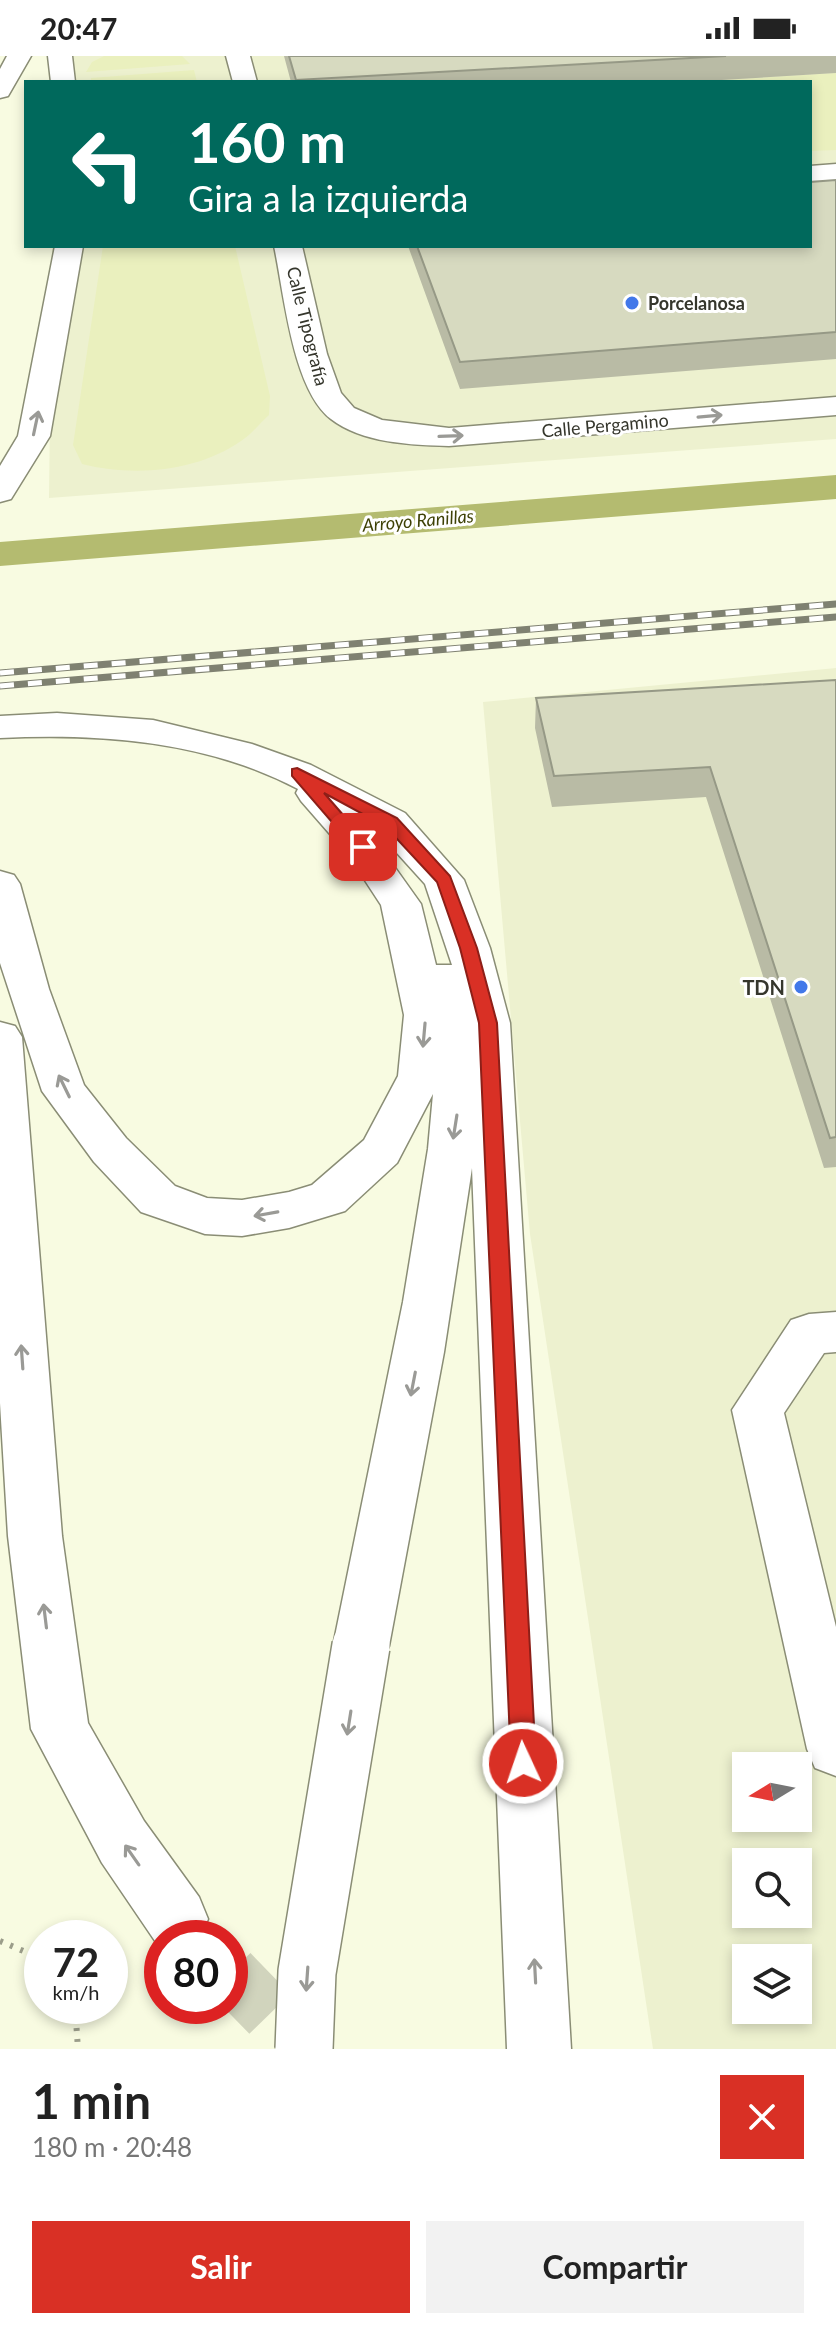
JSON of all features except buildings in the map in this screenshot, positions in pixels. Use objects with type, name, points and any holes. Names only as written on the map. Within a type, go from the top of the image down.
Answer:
[{"type":"main road","points":[[0,91],[19,56]]},
{"type":"main road","points":[[60,56],[63,80]]},
{"type":"main road","points":[[238,56],[244,80]]},
{"type":"main road","points":[[812,174],[836,172]]},
{"type":"main road","points":[[0,492],[34,436],[69,248]]},
{"type":"main road","name":"Calle Tipografía","points":[[288,248],[325,394],[342,413],[374,427]]},
{"type":"main road","name":"Calle Pergamino","points":[[374,427],[449,437],[836,406]]},
{"type":"main road","points":[[0,727],[57,724],[153,731],[239,752],[297,773],[391,822],[444,880],[469,948],[488,1023],[539,2049]]},
{"type":"main road","points":[[0,884],[28,989],[64,1091],[110,1150],[158,1199],[205,1216],[242,1218],[289,1210],[328,1198],[381,1151],[420,1076],[426,1015],[401,904],[363,847],[297,773]]},
{"type":"main road","points":[[297,773],[382,837],[425,900],[454,1014],[455,1122],[420,1347],[361,1646],[307,1972],[304,2049]]},
{"type":"main road","points":[[0,1037],[35,1536],[60,1729],[123,1842],[177,1919]]},
{"type":"main road","points":[[836,1332],[809,1334],[758,1410],[836,1749]]},
{"type":"path","points":[[0,1941],[24,1951]]},
{"type":"path","points":[[76,2024],[78,2049]]},
{"type":"shaded area","points":[[54,56],[836,56],[836,439],[49,498],[52,248],[812,248],[812,80],[54,80]]},
{"type":"shaded area","points":[[104,56],[182,56],[190,64],[86,72],[92,62]]},
{"type":"shaded area","points":[[194,70],[196,80],[91,80]]},
{"type":"shaded area","points":[[836,73],[836,150],[812,151],[812,80],[721,80]]},
{"type":"shaded area","points":[[103,248],[235,248],[270,396],[269,415],[245,438],[223,451],[204,460],[164,469],[122,470],[82,464],[73,445]]},
{"type":"shaded area","points":[[836,668],[836,2049],[653,2049],[530,1234],[483,702]]},
{"type":"waterway","name":"Arroyo Ranillas","points":[[0,554],[836,487]]},
{"type":"tunnel","points":[[248,1991],[304,2049]]},
{"type":"railway","points":[[0,673],[836,604]]},
{"type":"railway","points":[[0,686],[836,617]]},
{"type":"place","name":"Porcelanosa","points":[[632,303]]},
{"type":"place","name":"TDN","points":[[801,987]]},
{"type":"route","points":[[363,847],[297,773],[391,822],[444,880],[469,948],[488,1023],[523,1763]]}]
